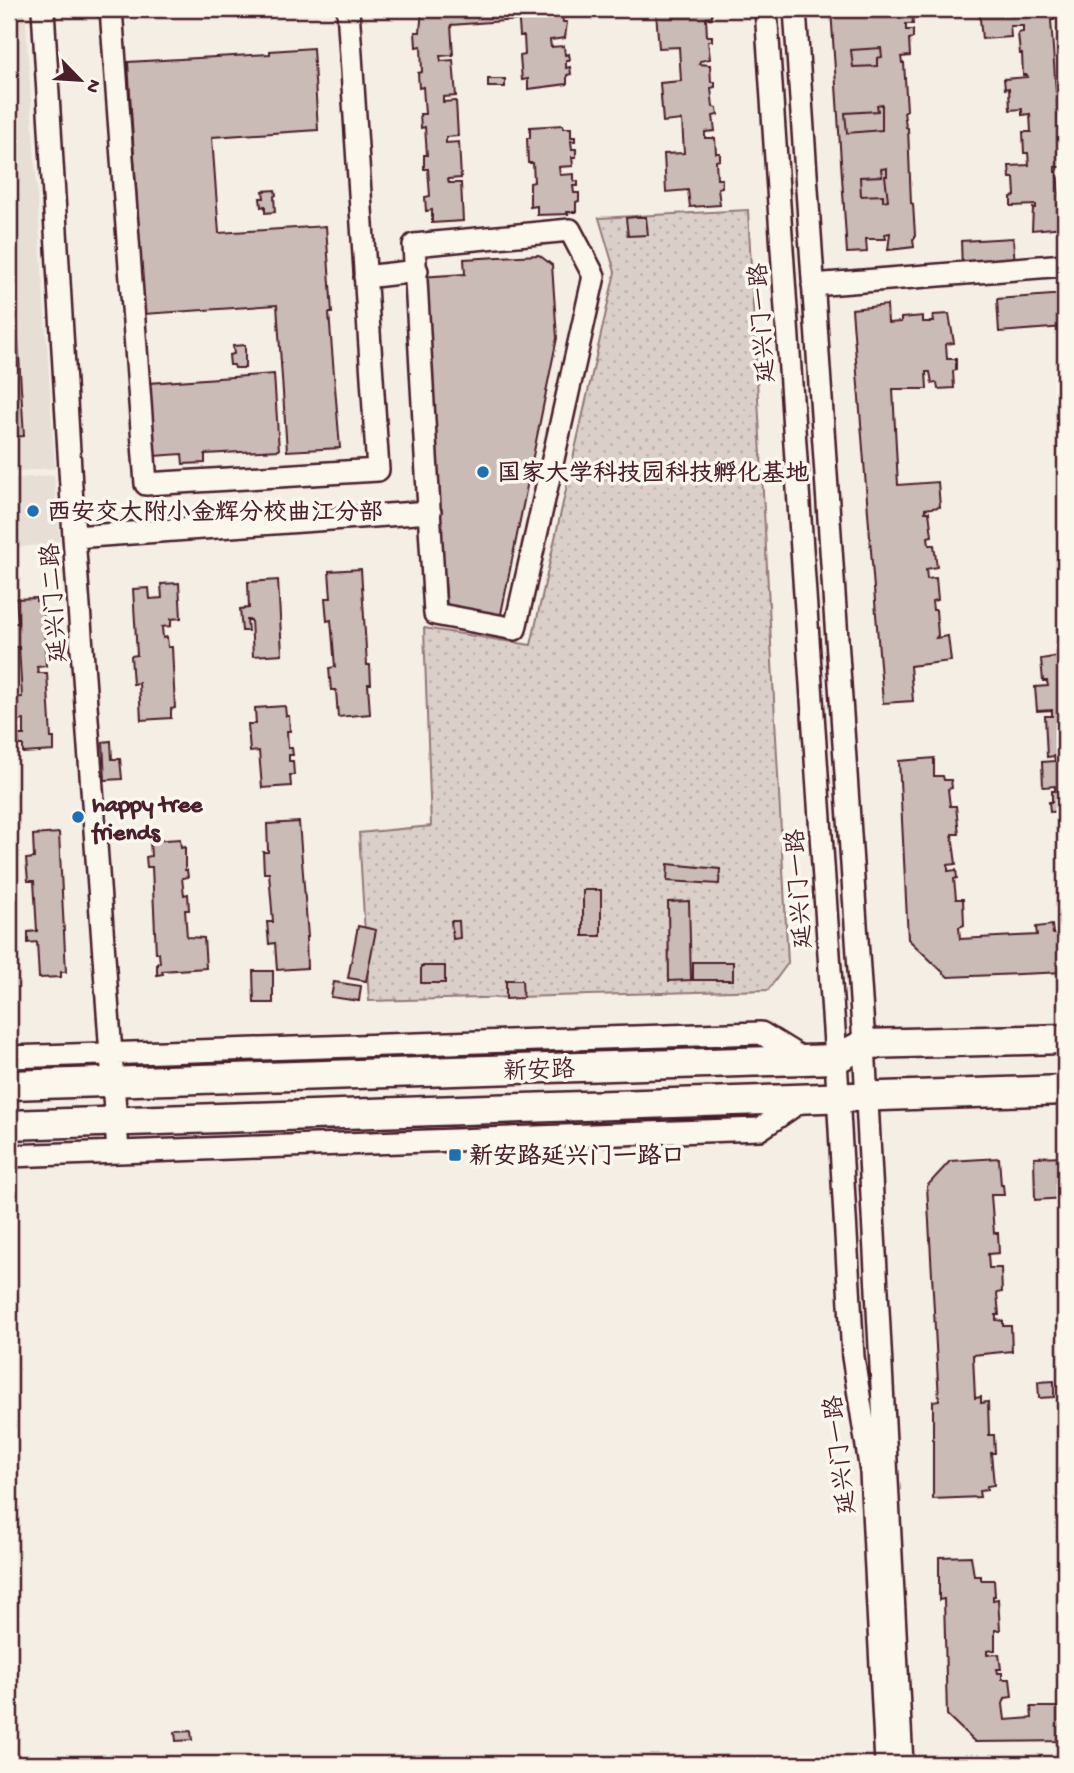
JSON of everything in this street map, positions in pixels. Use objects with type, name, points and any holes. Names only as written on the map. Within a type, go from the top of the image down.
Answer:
[{"type":"main road","name":"新安路","points":[[9,1085],[836,1059],[864,1044],[1065,1039]]},
{"type":"main road","name":"新安路","points":[[9,1125],[1065,1090]]},
{"type":"street","name":"延兴门二路","points":[[43,9],[74,537],[118,1152]]},
{"type":"street","points":[[111,9],[146,484],[378,470],[348,9]]},
{"type":"street","name":"延兴门一路","points":[[766,9],[836,1059],[836,1099],[853,1357],[871,1472],[886,1764]]},
{"type":"street","name":"延兴门一路","points":[[795,9],[864,1044],[902,1764]]},
{"type":"street","points":[[570,230],[594,276],[515,629],[435,614],[430,512],[414,245],[570,230]]},
{"type":"street","points":[[813,285],[1065,265]]},
{"type":"street","points":[[365,278],[416,271]]},
{"type":"street","points":[[74,537],[430,512]]},
{"type":"street","points":[[9,1058],[761,1033],[805,1060]]},
{"type":"street","points":[[9,1156],[760,1129],[802,1100]]},
{"type":"shaded area","points":[[9,9],[25,9],[55,468],[9,472]]},
{"type":"shaded area","points":[[748,210],[788,963],[768,990],[369,1001],[359,833],[431,826],[424,628],[531,645],[615,272],[599,218]]},
{"type":"shaded area","name":"西安交大附小金辉分校曲江分部","points":[[54,475],[60,543],[9,548],[9,479]]},
{"type":"building","points":[[422,9],[518,9],[519,20],[451,25],[453,55],[440,56],[441,61],[453,60],[456,96],[443,97],[443,102],[456,101],[458,136],[446,137],[446,143],[459,142],[461,178],[448,179],[449,183],[461,183],[463,221],[432,223],[432,210],[426,211],[425,197],[430,196],[428,169],[424,169],[424,155],[427,155],[425,127],[421,128],[420,114],[425,114],[423,87],[419,88],[418,73],[422,72],[421,46],[416,47],[415,32],[420,32]]},
{"type":"building","points":[[518,9],[607,9],[562,14],[563,22],[567,22],[565,38],[550,40],[551,47],[564,46],[565,55],[569,54],[570,60],[566,60],[566,68],[570,67],[571,74],[567,75],[567,84],[528,89],[528,79],[522,80],[520,56],[525,55],[524,36],[520,36]]},
{"type":"building","points":[[831,9],[908,9],[912,11],[913,24],[906,24],[906,30],[913,30],[913,38],[909,39],[910,56],[901,57],[904,63],[907,110],[904,112],[908,128],[914,247],[888,250],[890,233],[885,234],[886,239],[866,239],[867,252],[847,253]],"holes":[[[881,48],[882,57],[877,58],[877,66],[853,67],[851,50]],[[882,104],[882,130],[847,133],[845,113],[878,111],[877,105]],[[887,168],[885,176],[888,200],[883,201],[883,195],[861,196],[860,177],[882,176],[881,169]]]},
{"type":"building","points":[[979,9],[1053,9],[1054,20],[1051,20],[1056,92],[1059,91],[1057,100],[1062,167],[1055,167],[1055,172],[1059,193],[1065,193],[1065,205],[1060,205],[1060,209],[1063,209],[1064,227],[1032,230],[1033,208],[1036,208],[1036,205],[1011,206],[1011,197],[1015,196],[1014,178],[1010,178],[1009,166],[1029,165],[1028,153],[1024,153],[1023,132],[1031,132],[1030,114],[1022,115],[1022,109],[1010,110],[1009,88],[1005,89],[1004,79],[1028,77],[1023,75],[1020,54],[1018,33],[1023,32],[1023,26],[1010,26],[1011,37],[982,39]]},
{"type":"building","points":[[652,10],[712,10],[712,17],[706,18],[707,36],[712,36],[712,41],[708,41],[710,59],[700,61],[699,64],[710,65],[711,82],[715,82],[715,87],[711,88],[713,107],[717,108],[718,115],[713,116],[715,131],[705,132],[705,138],[715,138],[716,153],[720,153],[720,160],[716,161],[717,179],[722,179],[722,187],[718,188],[720,205],[690,207],[688,190],[666,192],[664,154],[684,153],[682,120],[663,122],[660,83],[681,81],[679,47],[659,48],[656,13]]},
{"type":"building","points":[[313,48],[318,130],[212,137],[219,233],[326,226],[332,313],[329,313],[340,448],[287,451],[277,305],[144,314],[128,62],[270,54],[270,51]]},
{"type":"building","points":[[881,48],[882,57],[877,58],[877,66],[853,67],[851,50]]},
{"type":"building","points":[[9,75],[13,75],[15,130],[9,130]]},
{"type":"building","points":[[488,79],[505,79],[505,87],[488,87]]},
{"type":"building","points":[[882,104],[882,130],[847,133],[845,113],[878,111],[877,105]]},
{"type":"building","points":[[563,125],[563,128],[571,128],[571,137],[575,137],[575,141],[571,141],[572,149],[576,149],[576,157],[572,157],[573,166],[559,167],[560,175],[574,174],[574,181],[578,181],[578,186],[573,186],[574,193],[579,193],[576,212],[537,215],[537,206],[530,207],[530,183],[534,182],[533,163],[528,163],[527,138],[530,138],[530,127]]},
{"type":"building","points":[[887,168],[885,176],[888,200],[883,201],[883,195],[861,196],[860,177],[882,176],[881,169]]},
{"type":"building","points":[[275,190],[275,212],[265,213],[265,206],[261,207],[260,198],[264,198],[263,191]]},
{"type":"building","points":[[646,217],[648,235],[628,236],[626,218]]},
{"type":"building","points":[[1013,238],[1015,265],[962,268],[961,241]]},
{"type":"building","points":[[9,243],[12,243],[24,436],[9,437]]},
{"type":"building","name":"国家大学科技园科技孵化基地","points":[[539,255],[552,265],[557,338],[500,619],[447,607],[420,277],[465,274],[464,259]]},
{"type":"building","points":[[1065,294],[1065,327],[999,332],[997,299]]},
{"type":"building","points":[[887,305],[888,323],[901,322],[901,318],[923,316],[923,322],[934,322],[933,315],[949,314],[954,343],[946,344],[947,359],[956,359],[956,370],[953,371],[954,388],[938,389],[937,383],[932,383],[930,372],[926,372],[927,389],[893,389],[898,485],[938,482],[940,507],[925,509],[925,512],[929,512],[932,536],[928,537],[929,545],[934,545],[937,567],[926,569],[927,579],[936,578],[938,600],[932,601],[933,610],[936,610],[936,638],[948,636],[951,661],[910,666],[913,701],[883,703],[852,309]]},
{"type":"building","points":[[245,345],[245,368],[235,368],[230,365],[229,355],[234,354],[233,346]]},
{"type":"building","points":[[274,374],[279,450],[205,454],[205,463],[183,464],[182,454],[154,456],[149,383]]},
{"type":"building","points":[[361,569],[367,665],[370,665],[370,714],[338,717],[336,690],[331,690],[329,668],[335,667],[331,620],[327,621],[325,598],[331,598],[329,571]]},
{"type":"building","points":[[278,580],[282,654],[253,656],[251,620],[247,620],[248,631],[242,631],[240,609],[249,608],[248,582]]},
{"type":"building","points":[[179,583],[181,618],[171,619],[171,626],[162,627],[163,638],[167,637],[168,647],[172,647],[175,708],[171,709],[171,718],[141,720],[139,683],[133,684],[131,656],[137,655],[133,589],[149,588],[150,599],[162,598],[161,584]]},
{"type":"building","points":[[36,598],[36,601],[43,600],[46,666],[37,667],[38,673],[47,673],[54,751],[23,753],[23,745],[19,745],[18,735],[24,735],[24,720],[14,721],[12,698],[22,697],[19,647],[9,647],[9,623],[18,623],[16,599]]},
{"type":"building","points":[[1065,655],[1065,811],[1050,812],[1049,802],[1052,802],[1055,786],[1043,787],[1042,762],[1055,761],[1054,756],[1047,757],[1045,716],[1052,716],[1052,710],[1037,711],[1035,687],[1048,686],[1047,681],[1043,681],[1041,659]]},
{"type":"building","points":[[285,706],[286,716],[289,716],[288,748],[292,748],[293,755],[289,755],[289,761],[293,761],[294,775],[290,775],[291,786],[262,788],[259,751],[250,752],[248,724],[256,724],[255,708]]},
{"type":"building","points":[[111,741],[112,759],[120,759],[122,779],[105,780],[103,742]]},
{"type":"building","points":[[934,758],[934,776],[951,780],[952,788],[948,789],[950,806],[956,806],[959,834],[952,834],[956,864],[948,865],[948,871],[956,870],[956,899],[963,899],[964,925],[959,927],[960,939],[1037,935],[1036,927],[1052,925],[1053,934],[1065,933],[1065,972],[948,977],[908,939],[899,761]]},
{"type":"building","points":[[299,822],[308,937],[307,968],[277,970],[275,943],[269,944],[267,922],[273,922],[269,873],[264,873],[263,852],[268,852],[267,824]]},
{"type":"building","points":[[59,833],[66,972],[61,972],[61,977],[39,978],[37,942],[28,943],[28,932],[37,931],[34,881],[28,881],[26,859],[34,858],[33,835]]},
{"type":"building","points":[[180,839],[181,848],[185,847],[185,870],[188,877],[182,878],[184,895],[188,894],[189,910],[185,910],[187,937],[204,938],[206,968],[162,971],[163,974],[157,975],[157,963],[160,963],[159,953],[156,953],[152,867],[147,867],[146,857],[151,856],[150,841]]},
{"type":"building","points":[[668,864],[720,869],[719,884],[667,881]]},
{"type":"building","points":[[583,890],[601,890],[601,936],[583,936]]},
{"type":"building","points":[[689,901],[691,980],[669,981],[668,902]]},
{"type":"building","points":[[451,921],[459,921],[460,938],[453,939]]},
{"type":"building","points":[[358,926],[376,930],[366,981],[348,978]]},
{"type":"building","points":[[693,962],[733,962],[733,980],[693,980]]},
{"type":"building","points":[[421,966],[445,966],[445,983],[421,983]]},
{"type":"building","points":[[253,971],[273,971],[273,1003],[254,1003]]},
{"type":"building","points":[[506,980],[522,980],[523,998],[506,999]]},
{"type":"building","points":[[334,982],[361,986],[359,1001],[331,997]]},
{"type":"building","points":[[1065,1156],[1065,1198],[1035,1200],[1034,1157]]},
{"type":"building","points":[[999,1158],[1004,1195],[991,1195],[994,1233],[998,1233],[999,1253],[988,1254],[989,1268],[1001,1268],[1002,1292],[997,1293],[999,1315],[996,1315],[996,1320],[1003,1321],[1003,1326],[1011,1326],[1012,1351],[973,1355],[975,1398],[981,1397],[981,1403],[988,1402],[989,1435],[994,1435],[995,1453],[991,1453],[994,1485],[979,1491],[980,1497],[933,1499],[933,1401],[939,1400],[927,1186],[950,1161]]},
{"type":"building","points":[[1054,1381],[1054,1397],[1039,1398],[1038,1382]]},
{"type":"building","points":[[971,1556],[974,1576],[981,1576],[981,1580],[994,1580],[993,1600],[998,1599],[1000,1630],[995,1630],[995,1650],[987,1651],[987,1655],[999,1654],[1001,1669],[997,1669],[998,1673],[1002,1673],[1002,1679],[1010,1679],[1012,1697],[1005,1698],[1003,1704],[1005,1720],[1032,1718],[1031,1707],[1065,1707],[1065,1741],[975,1742],[947,1715],[944,1599],[939,1600],[939,1557]]},
{"type":"building","points":[[191,1731],[192,1740],[176,1741],[175,1732]]},
{"type":"place","name":"国家大学科技园科技孵化基地","points":[[483,472]]},
{"type":"place","name":"西安交大附小金辉分校曲江分部","points":[[33,511]]},
{"type":"place","name":"happy tree friends","points":[[78,817]]},
{"type":"place","name":"新安路延兴门一路口","points":[[455,1155]]}]
